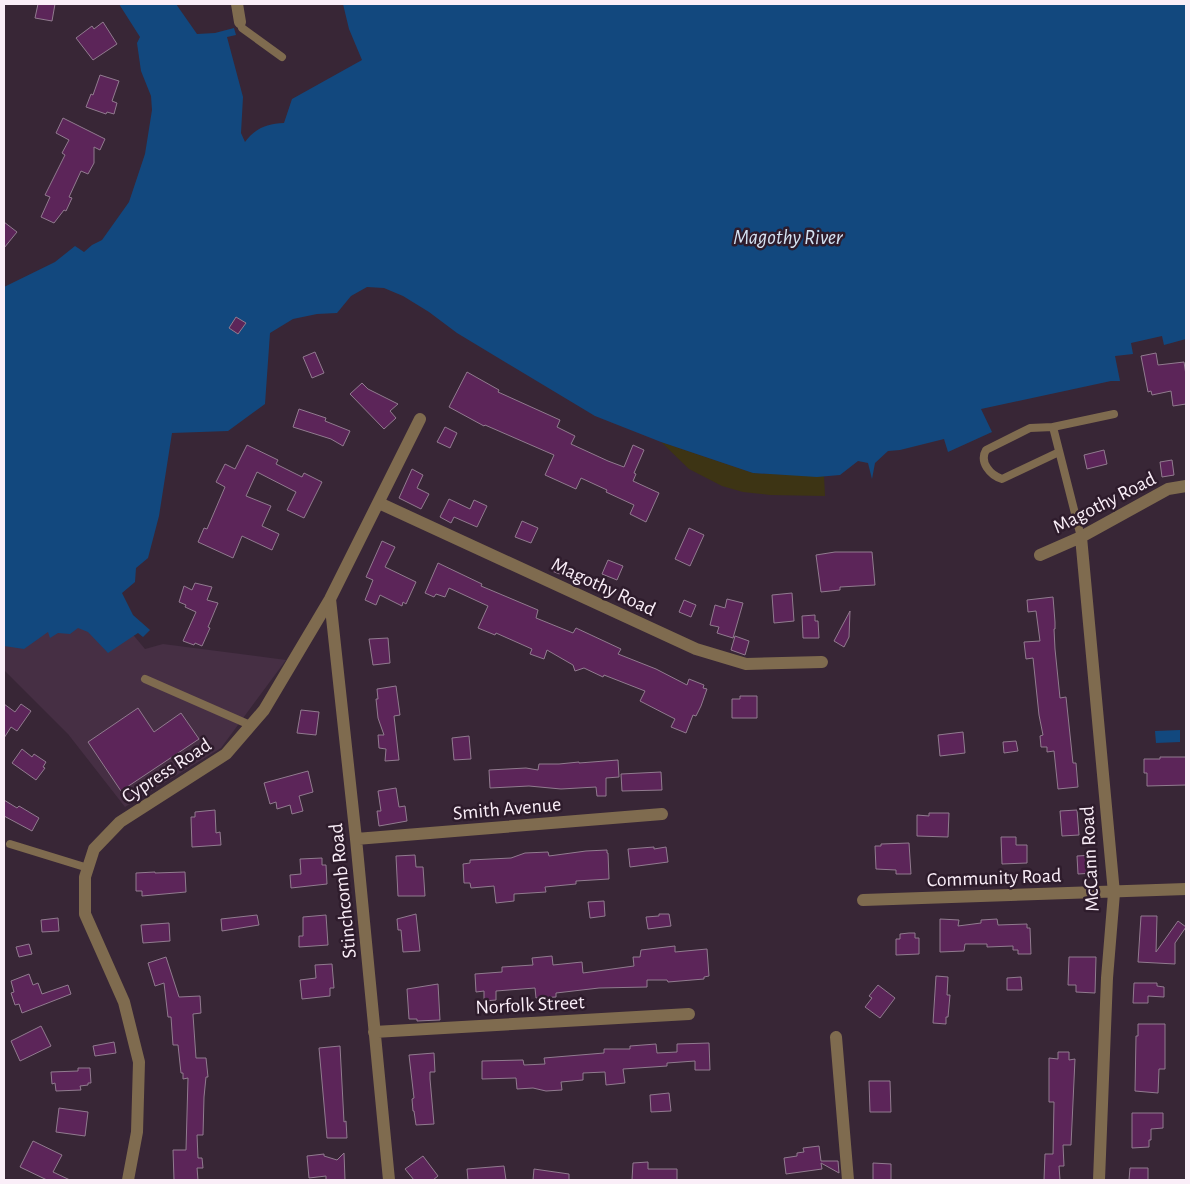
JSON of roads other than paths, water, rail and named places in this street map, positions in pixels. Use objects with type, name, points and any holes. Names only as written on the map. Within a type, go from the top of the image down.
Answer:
[{"type":"street","points":[[237,4],[239,27]]},
{"type":"street","name":"Cypress Road","points":[[128,1180],[137,1132],[139,1062],[124,1002],[85,914],[85,876],[94,849],[120,822],[226,754],[264,710],[330,598],[420,419]]},
{"type":"street","name":"Magothy Road","points":[[1040,555],[1081,537],[1168,489],[1186,486]]},
{"type":"street","name":"Magothy Road","points":[[379,503],[696,649],[746,664],[822,662]]},
{"type":"street","name":"McCann Road","points":[[1081,537],[1114,893],[1107,978],[1099,1180]]},
{"type":"street","name":"Stinchcomb Road","points":[[330,598],[356,839],[389,1180]]},
{"type":"street","name":"Smith Avenue","points":[[356,839],[662,814]]},
{"type":"street","name":"Community Road","points":[[863,900],[1114,893],[1186,889]]},
{"type":"street","name":"Norfolk Street","points":[[374,1032],[689,1014]]},
{"type":"street","points":[[836,1037],[848,1180]]},
{"type":"lane","points":[[239,27],[282,57]]},
{"type":"lane","points":[[1059,452],[1002,479],[995,477],[983,462],[986,450],[1030,428],[1053,427],[1114,414]]},
{"type":"lane","points":[[1053,427],[1081,537]]},
{"type":"lane","points":[[145,679],[250,726]]},
{"type":"lane","points":[[10,844],[88,868]]},
{"type":"water","name":"Magothy River","points":[[119,4],[176,4],[197,34],[215,33],[234,28],[236,35],[227,37],[243,97],[241,133],[245,142],[253,133],[262,128],[272,124],[284,123],[292,99],[362,60],[349,29],[343,4],[1186,4],[1186,339],[1164,345],[1162,336],[1131,343],[1133,354],[1115,356],[1120,381],[1111,381],[981,409],[992,432],[948,452],[944,439],[900,450],[888,451],[875,463],[872,479],[868,463],[858,461],[840,475],[817,477],[753,473],[661,442],[595,416],[457,333],[403,296],[384,288],[367,287],[351,296],[337,313],[317,314],[293,319],[270,333],[265,404],[228,431],[172,433],[159,516],[148,558],[136,568],[135,582],[122,593],[133,615],[150,630],[143,637],[138,633],[108,653],[88,632],[78,628],[70,634],[58,633],[50,638],[48,632],[24,649],[4,646],[4,287],[55,262],[75,246],[84,252],[102,240],[129,202],[145,154],[152,110],[151,96],[141,71],[137,43],[140,37]]},
{"type":"water","points":[[1180,730],[1180,742],[1156,743],[1155,731]]}]
